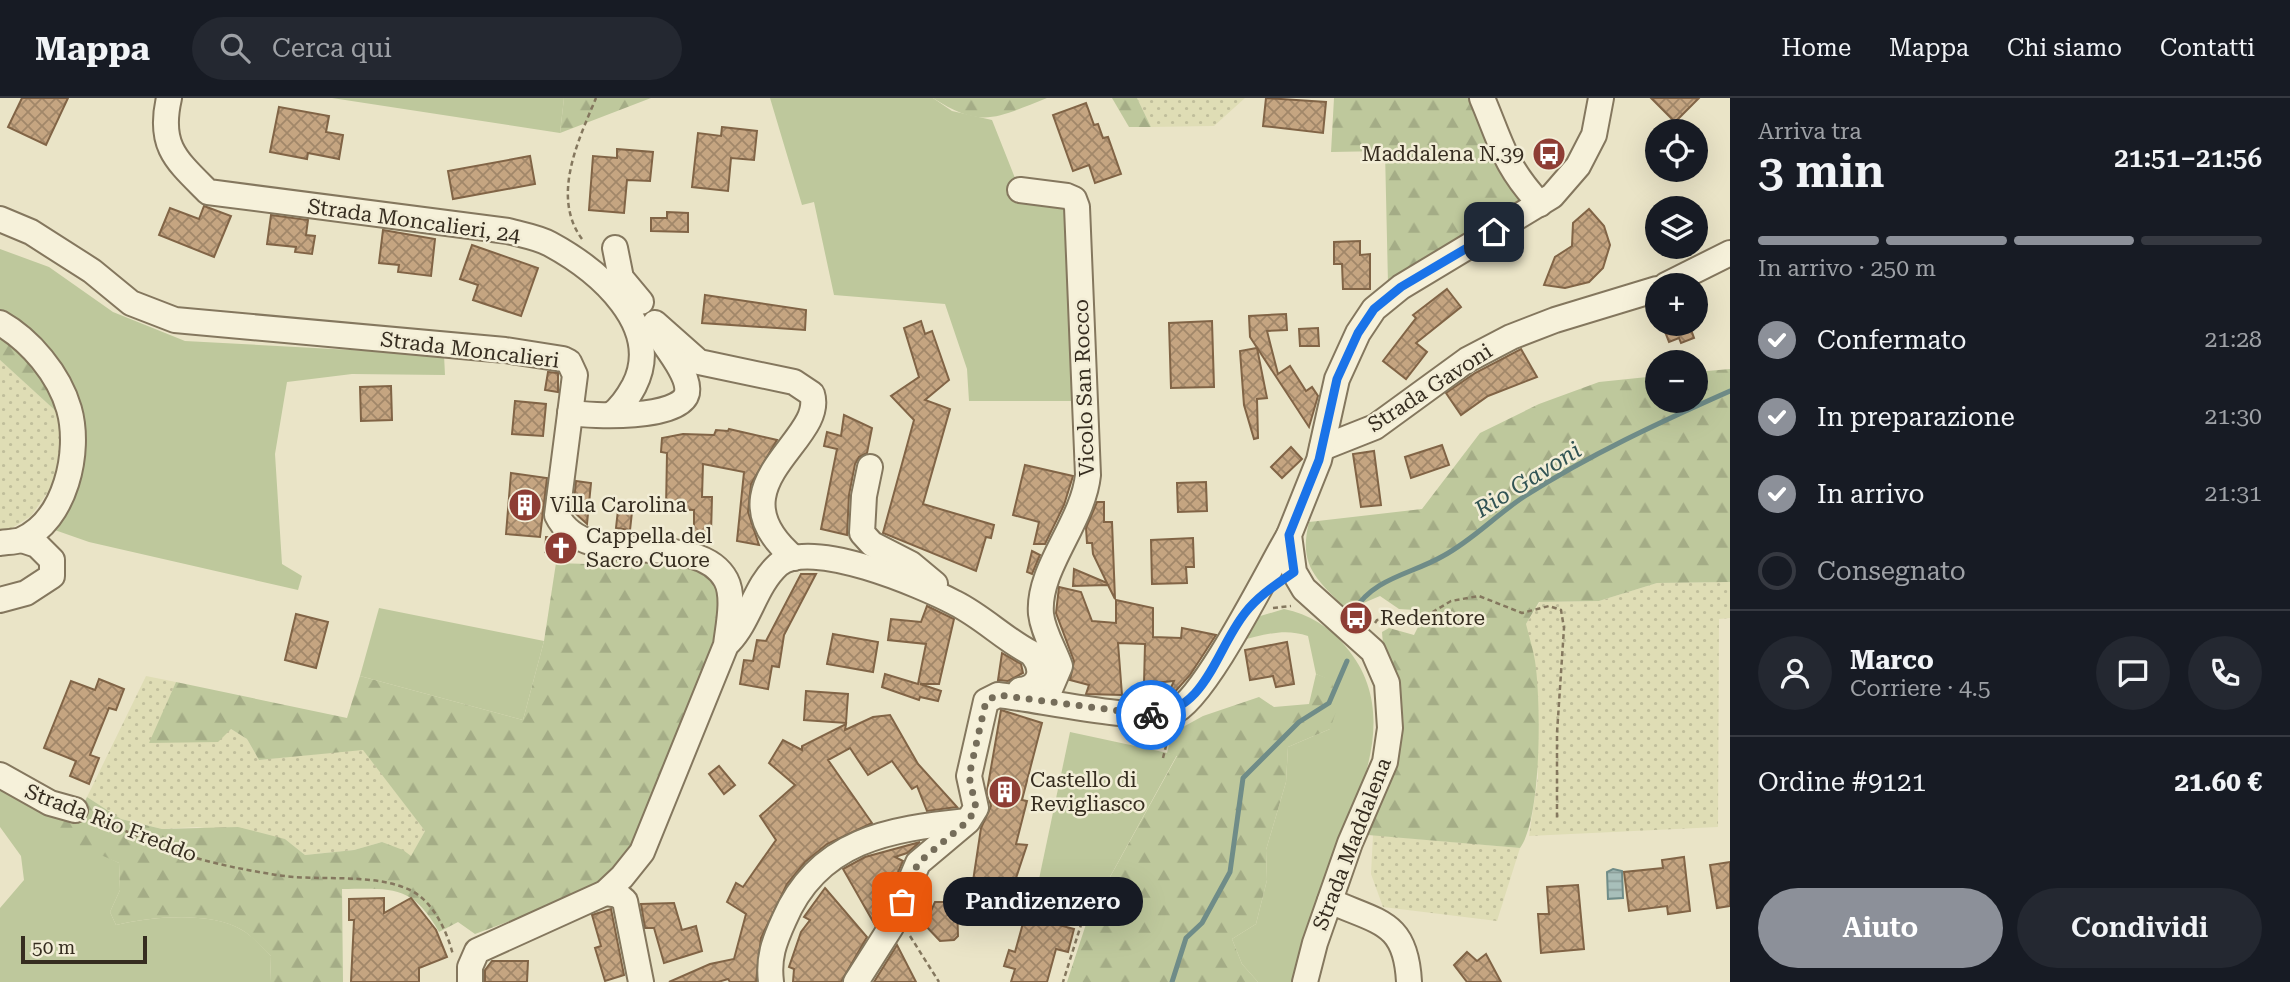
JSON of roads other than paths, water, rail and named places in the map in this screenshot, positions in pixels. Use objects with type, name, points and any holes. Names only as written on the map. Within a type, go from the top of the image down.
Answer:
[{"type":"street","name":"Strada Moncalieri, 24","points":[[169,98],[165,139],[178,159],[208,192],[509,231],[548,243],[574,260],[629,312],[640,331],[644,354],[641,367],[630,394],[611,415]]},
{"type":"street","points":[[1482,98],[1504,157],[1517,180],[1540,204]]},
{"type":"street","points":[[878,950],[918,863],[970,818],[977,801],[969,776],[982,708],[992,697],[1006,696],[1148,715],[1167,713],[1192,698],[1289,535],[1322,448],[1337,379],[1358,333],[1374,309],[1401,287],[1540,204],[1578,166],[1594,135],[1601,98]]},
{"type":"street","name":"Vicolo San Rocco","points":[[1020,190],[1067,196],[1074,199],[1077,207],[1088,475],[1081,511],[1041,600],[1043,624],[1060,666],[1045,701]]},
{"type":"street","name":"Strada Moncalieri","points":[[0,219],[31,232],[92,271],[131,303],[175,320],[505,351],[563,359],[569,362],[575,375],[557,515],[565,530],[586,541],[701,559],[718,570],[727,582],[729,596],[726,645],[642,852],[605,893],[484,947],[473,959],[470,982]]},
{"type":"street","points":[[570,414],[611,415],[667,410],[683,401],[687,393],[684,377],[655,323],[621,278],[614,248]]},
{"type":"street","points":[[1690,273],[1730,253]]},
{"type":"street","name":"Strada Gavoni","points":[[1322,448],[1375,427],[1467,360],[1511,337],[1555,320],[1645,293]]},
{"type":"street","points":[[0,323],[18,333],[48,367],[69,407],[74,442],[63,496],[46,520],[11,541]]},
{"type":"street","points":[[655,323],[667,330],[699,362],[794,382],[812,394],[812,411],[771,471],[764,496],[766,524],[794,558]]},
{"type":"street","points":[[870,467],[864,496],[862,533],[872,544],[911,564],[956,604],[1037,660],[1038,681],[1031,688],[1006,696]]},
{"type":"street","points":[[1244,614],[1294,572],[1289,535]]},
{"type":"street","points":[[0,600],[26,593],[52,576],[52,560],[37,545],[11,541]]},
{"type":"street","points":[[726,645],[738,633],[768,577],[779,564],[794,558],[831,560],[884,571],[956,604]]},
{"type":"street","name":"Strada Maddalena","points":[[1294,572],[1304,589],[1373,651],[1387,683],[1390,728],[1385,762],[1350,843],[1305,982]]},
{"type":"street","name":"Strada Rio Freddo","points":[[0,775],[50,803],[75,810]]},
{"type":"street","points":[[771,982],[769,960],[790,906],[811,876],[825,863],[876,835],[970,818]]},
{"type":"street","points":[[605,893],[618,895],[625,901],[641,982]]},
{"type":"street","points":[[1330,901],[1397,934],[1406,952],[1409,982]]},
{"type":"street","points":[[856,982],[878,950],[908,918]]},
{"type":"water","points":[[1613,869],[1622,871],[1623,898],[1608,899],[1607,872]]},
{"type":"waterway","name":"Rio Gavoni","points":[[1354,611],[1362,600],[1382,584],[1454,550],[1515,503],[1549,481],[1625,440],[1730,391]]},
{"type":"waterway","points":[[1172,982],[1186,938],[1202,923],[1230,872],[1243,778],[1299,722],[1329,703],[1347,661]]},
{"type":"place","name":"Maddalena N.39","points":[[1549,154]]},
{"type":"place","name":"Villa Carolina","points":[[525,505]]},
{"type":"place","name":"Cappella del Sacro Cuore","points":[[561,548]]},
{"type":"place","name":"Redentore","points":[[1356,618]]},
{"type":"place","name":"Castello di Revigliasco","points":[[1005,792]]},
{"type":"place","name":"Pandizenzero","points":[[902,902]]}]
